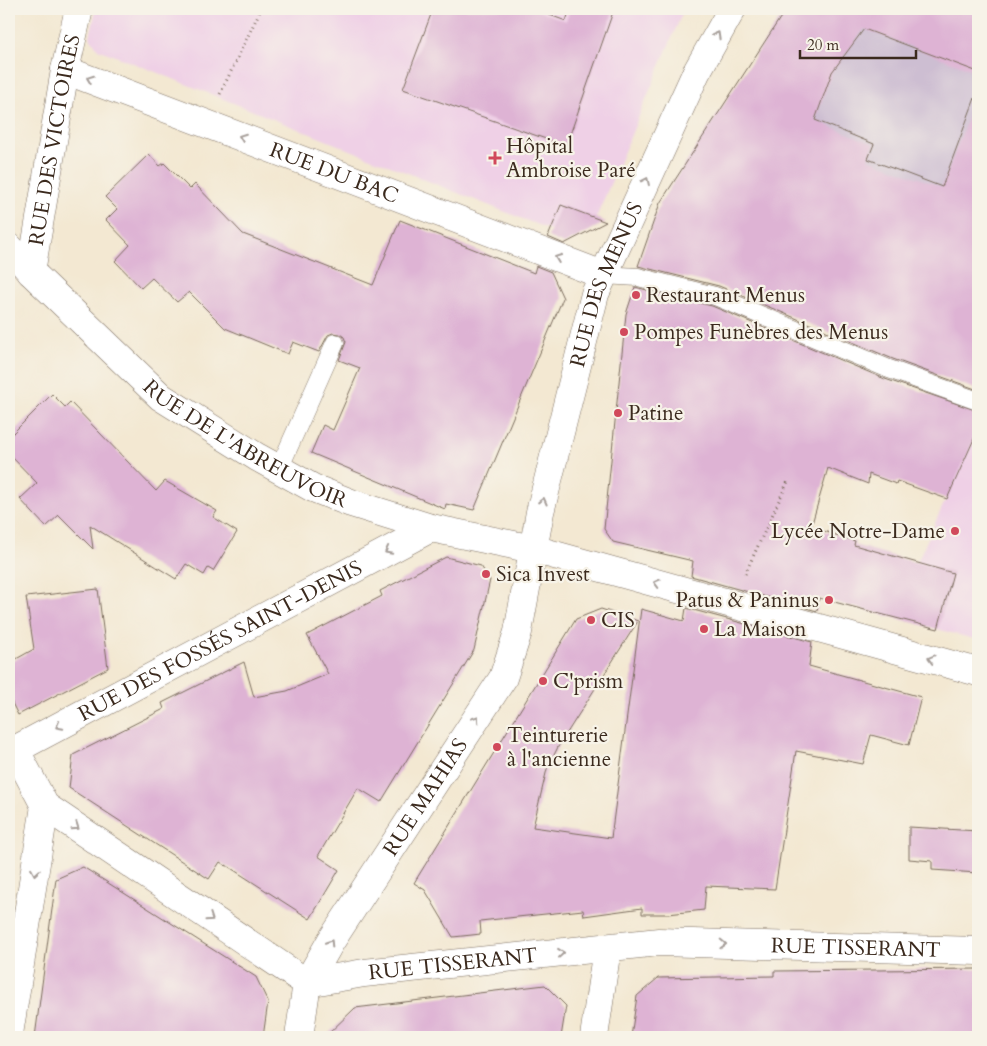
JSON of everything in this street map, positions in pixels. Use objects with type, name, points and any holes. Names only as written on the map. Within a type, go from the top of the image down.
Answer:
[{"type":"street","name":"RUE DES VICTOIRES","points":[[31,272],[65,70],[79,9]]},
{"type":"street","name":"RUE DES MENUS","points":[[533,549],[540,512],[595,294],[696,73],[732,9]]},
{"type":"street","name":"RUE DU BAC","points":[[65,70],[603,274]]},
{"type":"street","name":"RUE DE L'ABREUVOIR","points":[[9,247],[31,272],[161,397],[257,457],[313,488],[351,504],[431,528],[533,549],[978,672]]},
{"type":"street","name":"RUE DES FOSSÉS SAINT-DENIS","points":[[12,751],[431,528]]},
{"type":"street","name":"RUE MAHIAS","points":[[299,1037],[306,983],[503,678],[518,632],[533,549]]},
{"type":"street","points":[[12,751],[45,806],[306,983]]},
{"type":"street","points":[[9,1034],[45,806]]},
{"type":"street","name":"RUE TISSERANT","points":[[306,983],[364,974],[659,942],[978,951]]},
{"type":"street","points":[[594,1037],[607,948]]},
{"type":"lane","points":[[603,274],[638,277],[715,296],[889,369],[978,401]]},
{"type":"lane","points":[[280,469],[335,343]]},
{"type":"path","points":[[218,97],[261,9]]},
{"type":"path","points":[[731,604],[789,479]]},
{"type":"shaded area","name":"Hôpital Ambroise Paré","points":[[96,9],[684,9],[591,230],[573,239],[98,49],[90,37]]},
{"type":"shaded area","points":[[786,9],[978,9],[978,264],[954,329],[660,204]]},
{"type":"shaded area","name":"Lycée Notre-Dame","points":[[978,429],[978,640],[892,617]]},
{"type":"building","points":[[433,9],[533,9],[566,21],[570,9],[614,9],[566,146],[403,89]]},
{"type":"building","points":[[786,9],[978,9],[978,72],[864,29],[832,72],[815,120],[874,144],[868,159],[942,187],[975,98],[978,99],[978,390],[893,359],[719,286],[638,266],[660,203]]},
{"type":"building","points":[[149,154],[160,166],[164,163],[190,189],[195,184],[243,234],[373,285],[400,220],[534,273],[536,266],[551,272],[563,298],[474,510],[446,504],[445,509],[311,453],[323,425],[333,430],[360,368],[339,360],[346,342],[340,334],[333,333],[328,335],[319,352],[293,342],[288,354],[225,328],[189,292],[177,302],[152,278],[141,288],[115,261],[130,245],[106,220],[117,209],[105,197]]},
{"type":"building","points":[[561,205],[606,222],[564,244],[548,237]]},
{"type":"building","points":[[635,287],[712,306],[885,379],[978,411],[978,430],[947,499],[897,481],[896,484],[869,474],[868,484],[828,468],[811,527],[855,541],[854,545],[953,573],[938,629],[819,598],[817,611],[691,576],[693,561],[613,542],[604,529],[626,314]]},
{"type":"building","points":[[52,394],[65,407],[70,402],[156,491],[165,481],[217,511],[213,517],[237,532],[213,571],[208,568],[204,575],[186,564],[176,579],[90,525],[93,549],[59,515],[46,527],[20,499],[37,483],[9,454],[9,437]]},
{"type":"building","points":[[446,557],[481,566],[490,580],[474,650],[381,802],[358,788],[318,856],[339,870],[310,919],[220,862],[209,879],[69,788],[73,755],[164,709],[162,703],[244,662],[254,697],[287,691],[328,674],[307,635],[382,596],[380,591]]},
{"type":"building","points":[[98,589],[108,668],[18,715],[9,697],[9,663],[34,649],[26,597]]},
{"type":"building","points":[[686,608],[812,642],[809,666],[921,697],[909,745],[871,735],[863,764],[796,751],[775,889],[706,886],[704,910],[668,914],[642,914],[642,908],[584,916],[583,910],[480,921],[481,934],[453,937],[425,890],[414,883],[576,619],[601,609],[638,621],[558,747],[547,769],[533,827],[611,838],[641,609],[684,621]]},
{"type":"building","points":[[909,827],[978,831],[978,873],[932,870],[932,861],[909,859]]},
{"type":"building","points":[[83,867],[256,977],[268,1002],[263,1037],[35,1037],[56,879]]},
{"type":"building","points":[[978,969],[978,1037],[631,1037],[637,996],[658,978],[774,976],[774,971]]},
{"type":"building","points":[[545,985],[566,1006],[561,1037],[325,1037],[355,1008]]},
{"type":"place","name":"Hôpital Ambroise Paré","points":[[495,158]]},
{"type":"place","name":"Restaurant Menus","points":[[636,295]]},
{"type":"place","name":"Pompes Funèbres des Menus","points":[[624,332]]},
{"type":"place","name":"Patine","points":[[618,413]]},
{"type":"place","name":"Lycée Notre-Dame","points":[[955,531]]},
{"type":"place","name":"Sica Invest","points":[[486,574]]},
{"type":"place","name":"Patus & Paninus","points":[[829,600]]},
{"type":"place","name":"CIS","points":[[591,620]]},
{"type":"place","name":"La Maison","points":[[704,629]]},
{"type":"place","name":"C'prism","points":[[543,681]]},
{"type":"place","name":"Teinturerie à l'ancienne","points":[[497,747]]}]
